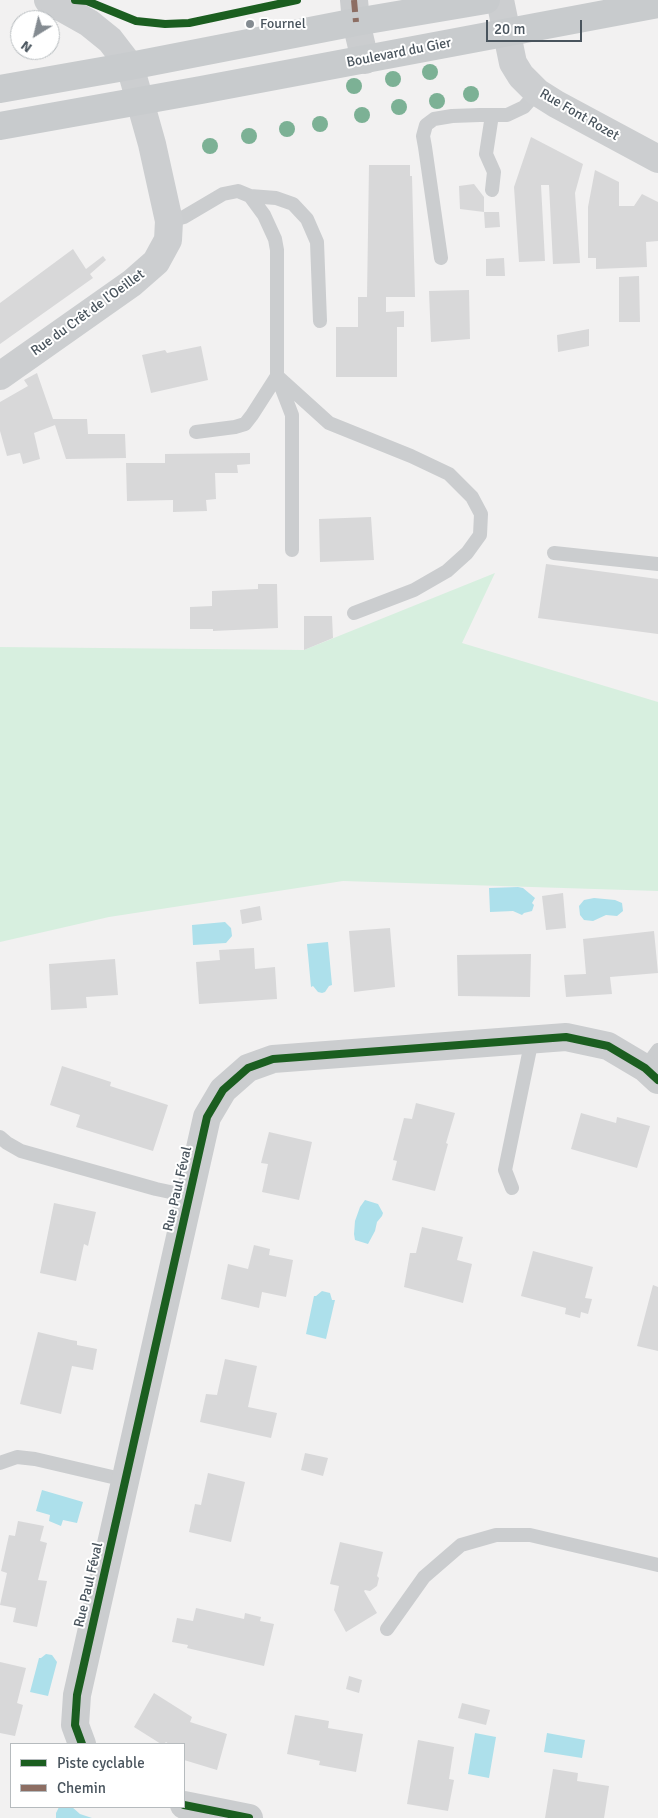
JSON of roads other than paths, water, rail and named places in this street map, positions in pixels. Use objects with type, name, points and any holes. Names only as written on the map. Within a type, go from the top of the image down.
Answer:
[{"type":"main road","points":[[48,0],[89,23],[110,40],[130,66]]},
{"type":"main road","points":[[0,89],[130,66],[355,11],[486,0]]},
{"type":"main road","name":"Rue Font Rozet","points":[[500,0],[513,63],[521,76],[537,92],[596,127],[658,159]]},
{"type":"main road","name":"Boulevard du Gier","points":[[0,126],[365,60],[658,4]]},
{"type":"main road","name":"Rue du Crêt de l'Oeillet","points":[[0,376],[132,283],[156,262],[168,240],[169,220],[152,144],[130,66]]},
{"type":"street","points":[[355,11],[365,60]]},
{"type":"street","name":"Rue Paul Féval","points":[[82,1743],[76,1725],[78,1695],[206,1117],[224,1090],[248,1068],[274,1059],[566,1037],[608,1046],[654,1066]]},
{"type":"street","points":[[185,1805],[249,1818]]},
{"type":"lane","points":[[441,258],[424,147],[426,126],[434,120],[452,116],[507,115],[524,107],[537,92]]},
{"type":"lane","points":[[492,115],[486,154],[494,172],[492,190]]},
{"type":"lane","points":[[169,220],[184,217],[223,194],[238,191],[250,196],[276,198],[293,204],[307,219],[317,242],[320,321]]},
{"type":"lane","points":[[250,196],[264,215],[275,238],[277,250],[277,376],[292,415],[292,550]]},
{"type":"lane","points":[[196,432],[245,424],[277,376]]},
{"type":"lane","points":[[277,376],[329,423],[411,456],[449,474],[472,497],[481,514],[480,535],[467,553],[447,571],[414,590],[354,612]]},
{"type":"lane","points":[[554,553],[658,564]]},
{"type":"lane","points":[[512,1188],[505,1170],[532,1039]]},
{"type":"lane","points":[[0,1137],[21,1151],[189,1196]]},
{"type":"lane","points":[[0,1463],[17,1458],[35,1459],[125,1480]]},
{"type":"lane","points":[[387,1629],[424,1577],[461,1545],[496,1535],[530,1535],[658,1565]]},
{"type":"water","points":[[489,888],[523,888],[535,898],[532,903],[534,905],[532,911],[522,915],[513,911],[490,912]]},
{"type":"water","points":[[594,898],[615,900],[622,903],[623,911],[617,916],[606,915],[593,921],[584,920],[580,915],[579,906],[584,900]]},
{"type":"water","points":[[225,922],[231,928],[232,936],[226,943],[193,945],[192,925]]},
{"type":"water","points":[[328,942],[332,985],[322,993],[318,992],[313,986],[311,987],[307,944]]},
{"type":"water","points":[[365,1200],[378,1204],[383,1213],[368,1244],[355,1240],[354,1234],[355,1221],[360,1207]]},
{"type":"water","points":[[322,1291],[330,1293],[332,1300],[335,1300],[326,1339],[306,1334],[314,1296]]},
{"type":"water","points":[[42,1490],[83,1502],[77,1523],[63,1520],[61,1526],[49,1521],[50,1515],[36,1511]]},
{"type":"water","points":[[46,1654],[52,1655],[57,1662],[48,1696],[30,1692],[39,1658]]},
{"type":"water","points":[[475,1733],[496,1737],[489,1778],[468,1774]]},
{"type":"water","points":[[547,1733],[585,1740],[582,1758],[544,1752]]},
{"type":"water","points":[[58,1808],[73,1808],[80,1814],[92,1818],[56,1818]]},
{"type":"place","name":"Fournel","points":[[250,24]]}]
